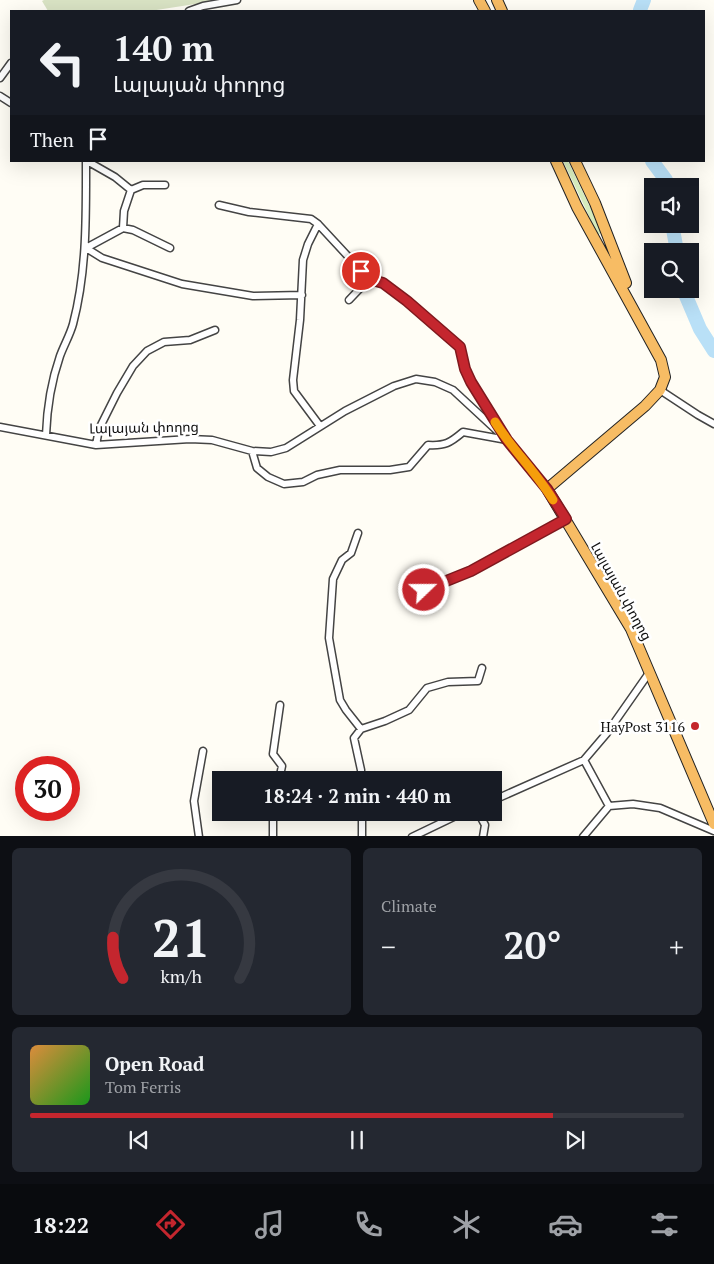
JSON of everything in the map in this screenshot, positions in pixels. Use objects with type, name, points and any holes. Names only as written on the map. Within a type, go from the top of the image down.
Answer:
[{"type":"highway","points":[[547,489],[645,406],[660,390],[665,377],[661,360],[578,207],[556,162]]},
{"type":"highway","points":[[575,162],[595,203],[639,319]]},
{"type":"highway","name":"Լալայան փողոց","points":[[547,489],[631,629],[714,824]]},
{"type":"street","points":[[192,10],[237,0]]},
{"type":"street","points":[[0,78],[10,64]]},
{"type":"street","points":[[46,434],[49,394],[72,325],[80,292],[86,248],[86,162]]},
{"type":"street","points":[[88,162],[115,177],[131,190]]},
{"type":"street","points":[[123,228],[124,211],[131,190],[138,186],[165,185]]},
{"type":"street","points":[[219,205],[249,212],[311,219],[318,224],[303,260],[302,295],[293,380],[294,391],[320,426]]},
{"type":"street","name":"Լալայան փողոց","points":[[318,224],[369,279],[383,283],[418,310],[460,347],[465,369],[471,382],[507,440],[547,489]]},
{"type":"street","points":[[86,248],[123,228],[133,230],[170,248]]},
{"type":"street","points":[[86,248],[102,258],[182,284],[252,296],[302,295]]},
{"type":"street","points":[[348,300],[369,279]]},
{"type":"street","points":[[96,445],[99,429],[117,393],[133,366],[147,351],[164,342],[190,340],[215,330]]},
{"type":"street","name":"Լալայան փողոց","points":[[0,426],[96,445],[190,438],[212,440],[252,451],[271,452],[286,448],[345,410],[394,386],[416,379],[435,382],[453,390],[507,440]]},
{"type":"street","points":[[660,390],[714,424]]},
{"type":"street","points":[[252,451],[258,468],[268,477],[284,484],[302,482],[316,475],[340,470],[390,470],[409,467],[428,445],[443,446],[463,432],[507,440]]},
{"type":"street","points":[[424,590],[471,571],[566,519]]},
{"type":"street","points":[[358,533],[351,553],[342,560],[333,579],[329,638],[340,700],[361,729]]},
{"type":"street","points":[[361,771],[354,738],[361,729],[385,722],[409,710],[427,688],[448,682],[478,681],[482,668]]},
{"type":"street","points":[[502,796],[584,760],[607,733],[649,673]]},
{"type":"street","points":[[280,705],[273,754],[282,766],[281,771]]},
{"type":"street","points":[[200,836],[194,801],[203,751]]},
{"type":"street","points":[[584,760],[609,806]]},
{"type":"street","points":[[583,836],[609,806],[632,804],[660,808],[714,831]]},
{"type":"street","points":[[273,821],[273,836]]},
{"type":"street","points":[[362,821],[362,836]]},
{"type":"street","points":[[412,836],[444,821]]},
{"type":"street","points":[[483,821],[485,825],[483,836]]},
{"type":"green space","points":[[221,0],[156,10],[47,10],[42,1]]},
{"type":"green space","points":[[563,162],[568,162],[602,232],[598,235]]},
{"type":"waterway","points":[[640,10],[644,0]]},
{"type":"waterway","points":[[653,162],[665,178]]},
{"type":"waterway","points":[[674,233],[676,243]]},
{"type":"waterway","points":[[687,298],[700,329],[714,351]]},
{"type":"slow traffic","points":[[495,422],[507,440],[547,489],[553,500]]},
{"type":"place","name":"HayPost 3116","points":[[695,726]]},
{"type":"route","points":[[361,271],[369,279],[383,283],[407,301],[460,347],[465,369],[471,382],[507,440],[547,489],[566,519],[471,571],[424,590]]}]
